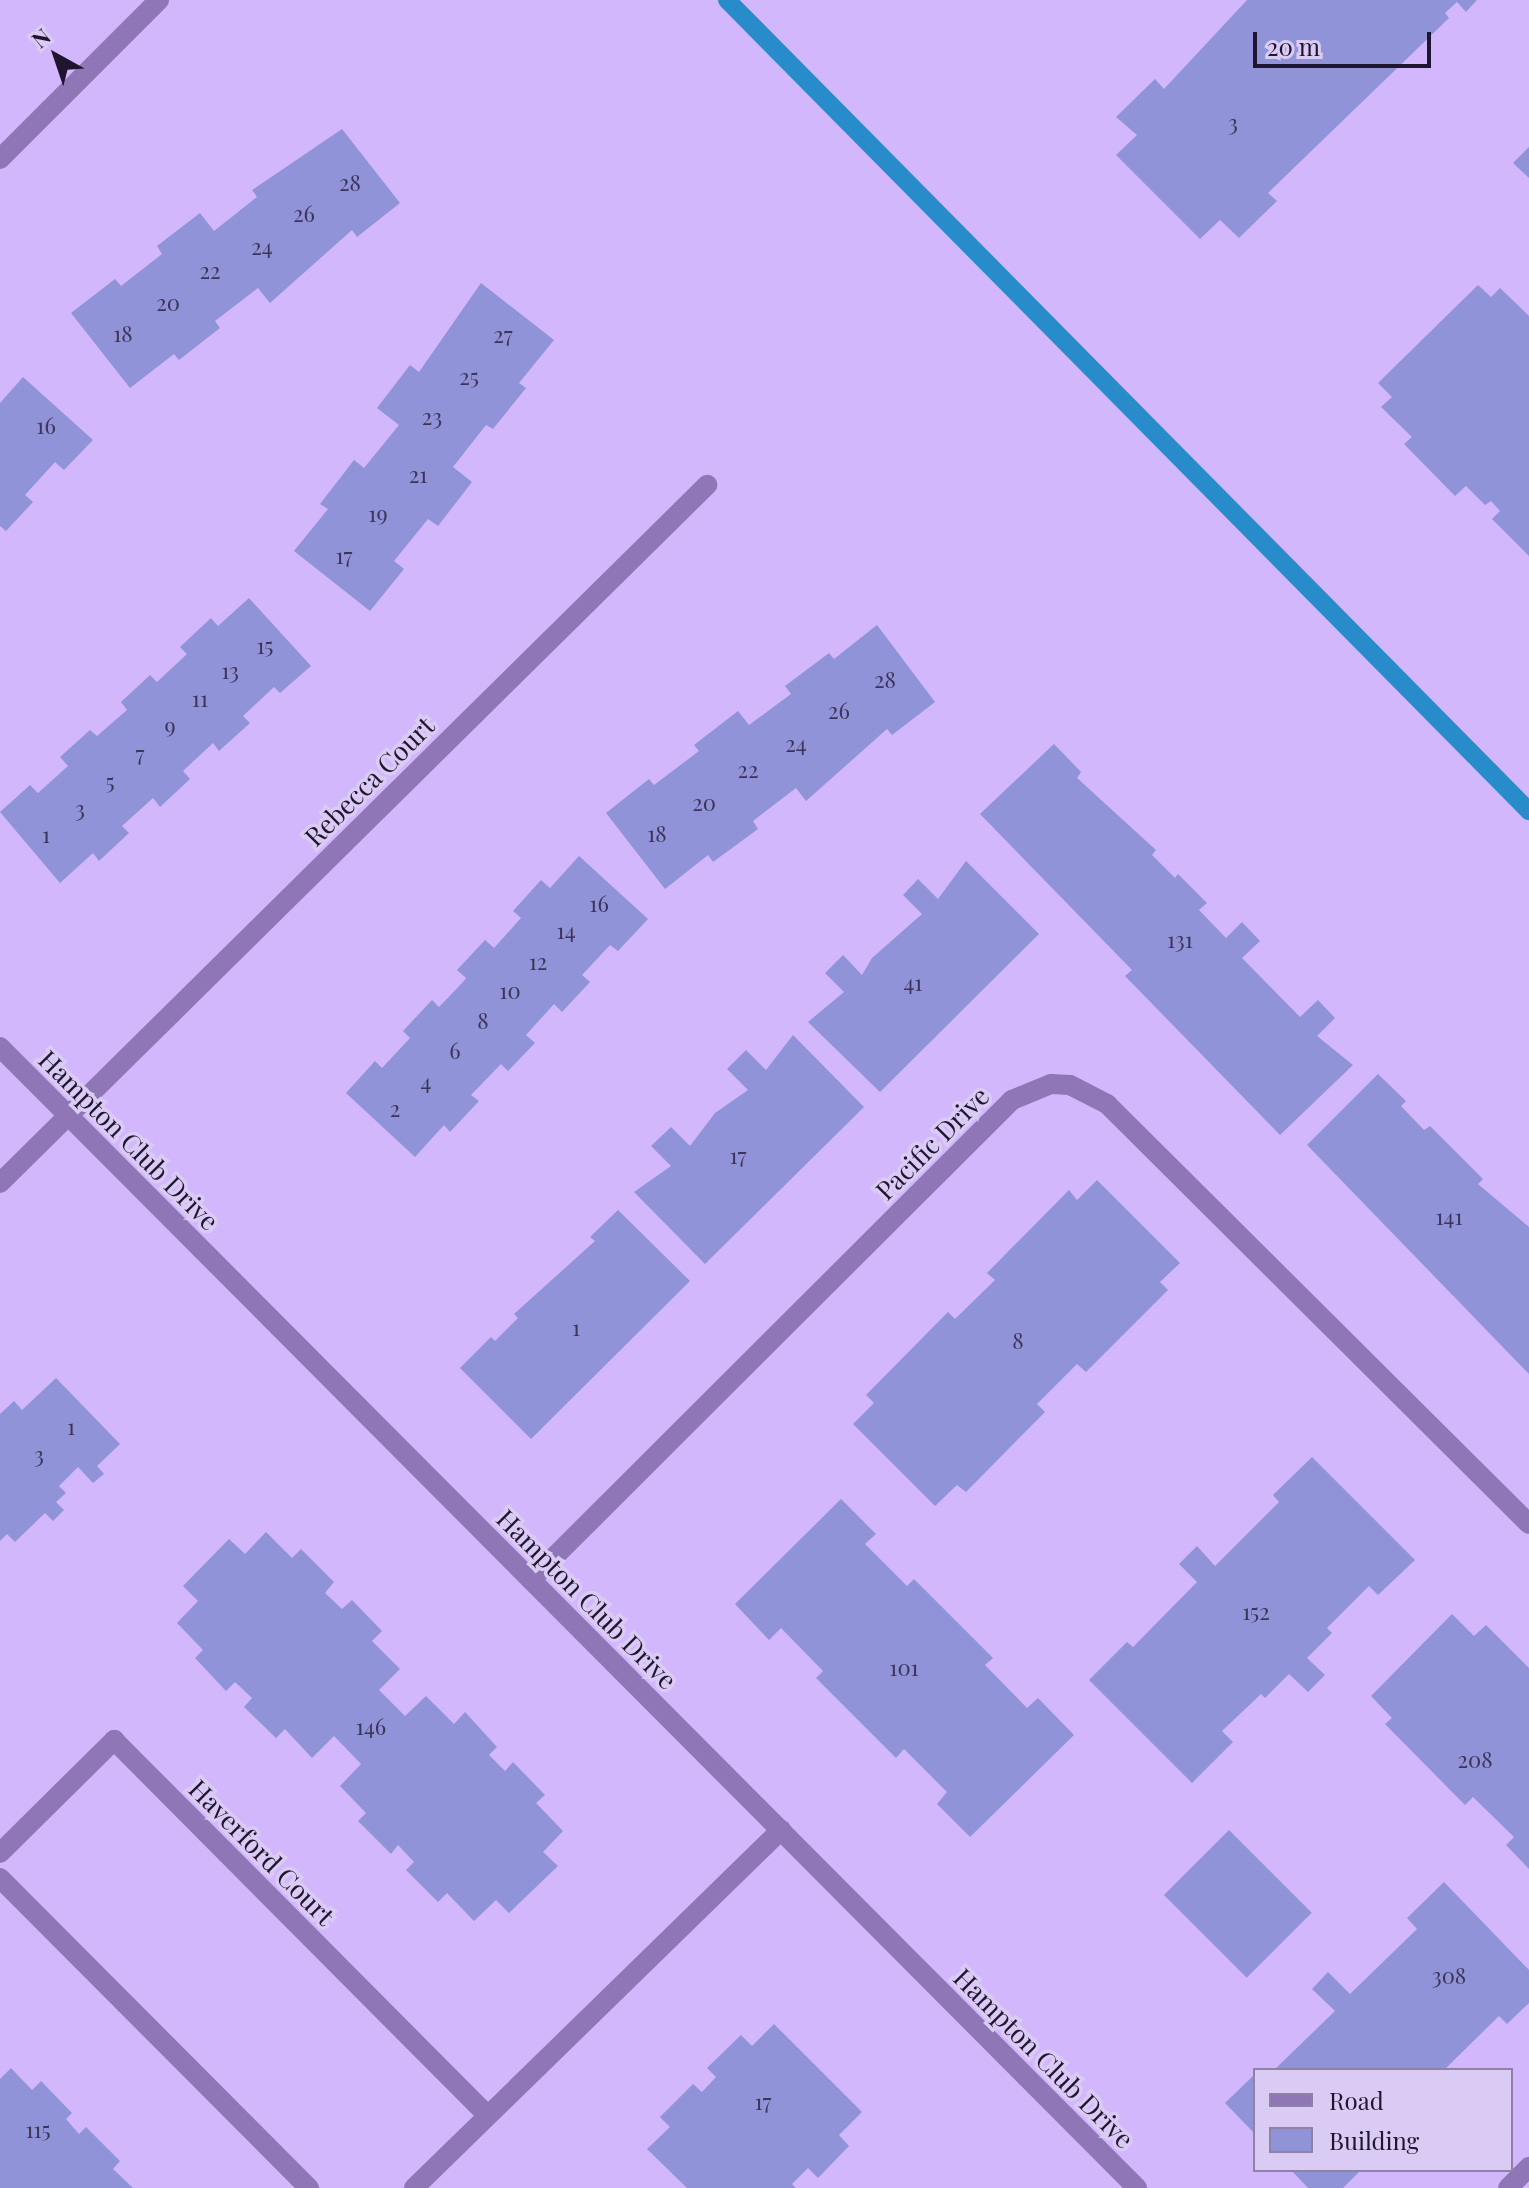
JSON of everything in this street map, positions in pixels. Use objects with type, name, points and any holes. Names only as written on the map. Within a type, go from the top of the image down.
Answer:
[{"type":"street","points":[[0,159],[159,0]]},
{"type":"street","name":"Rebecca Court","points":[[0,1183],[707,485]]},
{"type":"street","name":"Hampton Club Drive","points":[[0,1047],[1137,2188]]},
{"type":"street","name":"Pacific Drive","points":[[531,1580],[1012,1100],[1051,1084],[1070,1085],[1107,1104],[1529,1524]]},
{"type":"street","name":"Haverford Court","points":[[0,1853],[114,1740],[487,2115]]},
{"type":"street","points":[[414,2188],[781,1830]]},
{"type":"street","points":[[0,1878],[309,2188]]},
{"type":"street","points":[[1508,2188],[1529,2167]]},
{"type":"building","points":[[1247,0],[1477,0],[1466,12],[1457,2],[1445,13],[1449,18],[1268,193],[1277,201],[1239,238],[1220,220],[1200,239],[1116,155],[1137,135],[1116,117],[1155,79],[1164,89]]},
{"type":"building","points":[[342,129],[400,203],[357,237],[352,230],[270,303],[258,288],[215,321],[220,328],[179,360],[174,354],[130,388],[71,313],[115,279],[121,286],[162,254],[157,246],[200,213],[214,231],[257,197],[252,190]]},
{"type":"building","points":[[1529,147],[1529,178],[1513,163]]},
{"type":"building","points":[[481,283],[554,340],[519,383],[526,388],[493,429],[486,425],[453,467],[472,482],[438,526],[428,519],[394,561],[404,569],[370,611],[294,551],[328,509],[320,504],[354,460],[364,468],[399,425],[377,408],[410,365],[419,372]]},
{"type":"building","points":[[1478,285],[1491,297],[1500,288],[1529,316],[1529,556],[1492,519],[1500,511],[1491,501],[1485,505],[1466,486],[1455,496],[1404,444],[1412,437],[1381,407],[1392,397],[1378,383]]},
{"type":"building","points":[[23,377],[93,440],[64,470],[55,462],[25,495],[33,502],[6,531],[0,526],[0,403]]},
{"type":"building","points":[[249,598],[311,666],[280,693],[274,687],[243,716],[250,723],[219,751],[213,743],[183,771],[190,779],[160,807],[153,798],[122,826],[129,833],[99,861],[93,853],[60,883],[0,812],[30,785],[38,793],[68,766],[60,757],[90,730],[97,736],[127,710],[121,702],[150,675],[157,682],[187,654],[180,647],[211,618],[218,626]]},
{"type":"building","points":[[877,625],[935,702],[892,735],[887,729],[806,801],[796,788],[753,821],[758,829],[713,862],[708,855],[665,889],[606,813],[649,779],[654,785],[699,751],[694,745],[738,711],[749,725],[791,694],[785,686],[829,653],[834,659]]},
{"type":"building","points":[[1054,744],[1081,772],[1077,778],[1156,850],[1152,855],[1175,878],[1178,874],[1207,903],[1199,910],[1226,938],[1242,922],[1260,941],[1242,958],[1300,1017],[1318,1000],[1335,1018],[1317,1036],[1353,1065],[1280,1135],[1125,976],[1132,970],[980,814]]},
{"type":"building","points":[[579,856],[648,919],[618,951],[610,945],[582,975],[590,982],[562,1012],[554,1004],[526,1035],[535,1043],[508,1071],[501,1064],[471,1095],[479,1101],[450,1132],[444,1125],[415,1157],[346,1093],[375,1061],[382,1068],[410,1038],[403,1031],[432,1000],[439,1007],[463,982],[466,978],[457,970],[485,940],[494,948],[521,918],[513,911],[541,880],[550,888]]},
{"type":"building","points":[[966,861],[1039,934],[880,1092],[808,1022],[844,992],[825,973],[843,955],[862,975],[872,958],[922,914],[903,895],[918,879],[938,899]]},
{"type":"building","points":[[793,1035],[864,1107],[705,1264],[634,1192],[671,1166],[651,1146],[671,1127],[690,1146],[715,1113],[748,1090],[727,1069],[746,1050],[766,1070]]},
{"type":"building","points":[[1378,1074],[1406,1101],[1401,1106],[1424,1130],[1430,1126],[1483,1179],[1478,1184],[1529,1227],[1529,1374],[1307,1145]]},
{"type":"building","points":[[1097,1180],[1180,1263],[1160,1282],[1168,1290],[1086,1372],[1077,1364],[1037,1404],[1045,1412],[966,1492],[957,1485],[935,1506],[853,1424],[874,1403],[866,1395],[948,1312],[955,1319],[995,1280],[987,1273],[1069,1190],[1077,1200]]},
{"type":"building","points":[[618,1210],[690,1281],[531,1439],[460,1368],[491,1337],[495,1341],[518,1318],[514,1314],[595,1241],[590,1237]]},
{"type":"building","points":[[56,1378],[120,1444],[97,1466],[104,1474],[93,1483],[78,1467],[59,1486],[66,1493],[56,1502],[64,1510],[53,1521],[45,1513],[15,1542],[7,1534],[0,1541],[0,1414],[14,1401],[22,1410]]},
{"type":"building","points":[[1312,1457],[1415,1560],[1378,1595],[1369,1586],[1327,1628],[1332,1633],[1307,1658],[1325,1675],[1308,1692],[1289,1674],[1265,1698],[1261,1694],[1222,1731],[1233,1742],[1192,1783],[1089,1680],[1127,1642],[1133,1647],[1197,1582],[1179,1564],[1197,1546],[1215,1566],[1279,1502],[1273,1495]]},
{"type":"building","points":[[841,1499],[876,1534],[865,1544],[907,1586],[914,1579],[993,1658],[985,1665],[1027,1708],[1038,1698],[1074,1735],[970,1837],[937,1804],[947,1792],[904,1749],[896,1758],[816,1678],[823,1671],[781,1628],[769,1640],[735,1604]]},
{"type":"building","points":[[266,1532],[292,1558],[301,1549],[334,1582],[325,1593],[342,1609],[352,1600],[382,1631],[372,1641],[400,1669],[379,1690],[405,1716],[426,1696],[454,1724],[465,1712],[497,1747],[489,1755],[505,1771],[513,1762],[545,1795],[536,1803],[563,1831],[543,1852],[558,1866],[509,1913],[496,1900],[474,1921],[447,1893],[438,1902],[406,1870],[414,1862],[398,1845],[391,1854],[358,1821],[366,1813],[340,1786],[361,1764],[334,1736],[312,1758],[285,1729],[276,1738],[244,1707],[252,1698],[235,1682],[226,1691],[195,1658],[203,1650],[177,1623],[198,1601],[183,1586],[229,1539],[245,1554]]},
{"type":"building","points":[[1452,1614],[1474,1636],[1486,1625],[1529,1668],[1529,1869],[1506,1845],[1514,1837],[1473,1797],[1465,1805],[1385,1724],[1392,1718],[1371,1696]]},
{"type":"building","points":[[1229,1830],[1312,1913],[1247,1978],[1164,1895]]},
{"type":"building","points":[[1444,1882],[1529,1970],[1529,2003],[1507,2024],[1499,2016],[1446,2068],[1276,2068],[1335,2011],[1312,1989],[1328,1972],[1350,1994],[1417,1929],[1407,1918]]},
{"type":"building","points":[[774,2024],[862,2112],[839,2135],[849,2146],[818,2178],[808,2168],[792,2184],[796,2188],[687,2188],[647,2149],[670,2127],[660,2117],[693,2084],[702,2092],[716,2077],[707,2068],[741,2035],[752,2046]]},
{"type":"building","points":[[11,2068],[32,2090],[41,2081],[72,2113],[66,2119],[79,2134],[86,2127],[120,2161],[113,2169],[133,2188],[0,2188],[0,2079]]},
{"type":"building","points":[[1253,2076],[1253,2132],[1225,2103]]},
{"type":"building","points":[[1293,2172],[1359,2172],[1343,2188],[1308,2188]]},
{"type":"waterway","points":[[727,0],[1529,811]]}]
